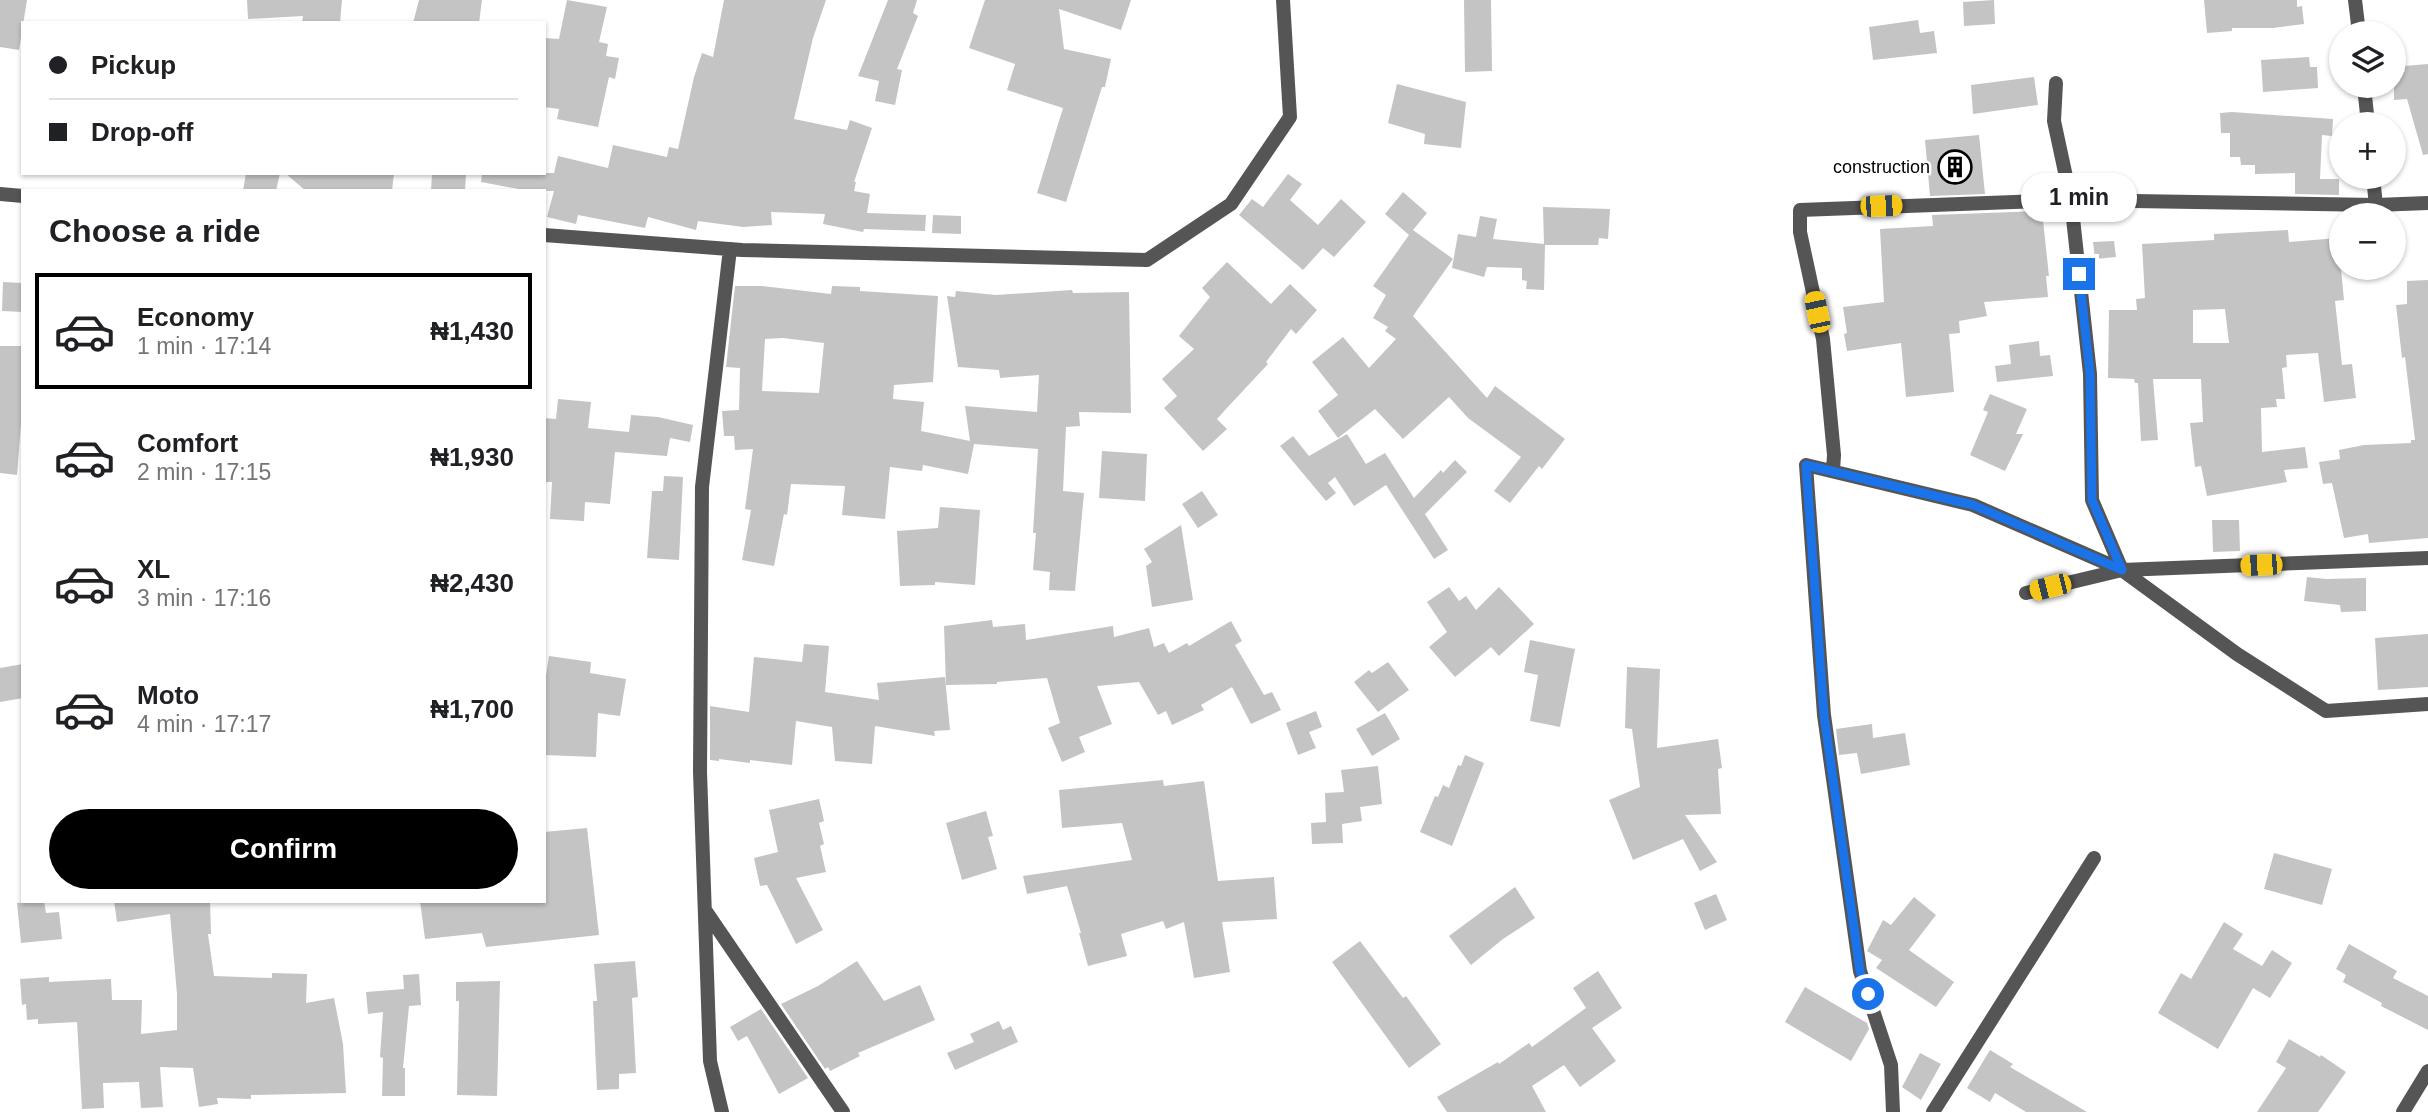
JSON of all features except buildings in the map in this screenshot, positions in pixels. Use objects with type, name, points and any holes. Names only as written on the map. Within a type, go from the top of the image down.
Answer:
[{"type":"street","points":[[546,235],[730,249],[1147,260],[1231,204],[1290,117],[1283,0]]},
{"type":"street","points":[[2356,0],[2358,21]]},
{"type":"street","points":[[2056,83],[2054,121],[2071,200],[2090,374],[2092,500],[2122,570]]},
{"type":"street","points":[[0,194],[21,196]]},
{"type":"street","points":[[1833,471],[1834,455],[1823,339],[1800,232],[1800,210],[2071,200],[2329,204]]},
{"type":"street","points":[[2406,204],[2428,203]]},
{"type":"street","points":[[722,1112],[710,1061],[700,772],[702,487],[730,249]]},
{"type":"street","points":[[1893,1112],[1892,1065],[1860,971],[1824,715],[1806,465],[1973,505],[2122,570],[2237,654],[2326,711],[2428,704]]},
{"type":"street","points":[[2026,593],[2122,570],[2428,558]]},
{"type":"street","points":[[1933,1112],[2094,858]]},
{"type":"street","points":[[705,909],[843,1112]]},
{"type":"street","points":[[2403,1112],[2428,1071]]},
{"type":"place","name":"construction","points":[[1955,167]]},
{"type":"route","points":[[1868,994],[1860,971],[1824,715],[1806,465],[1973,505],[2122,570],[2092,500],[2090,374],[2079,274]]}]
